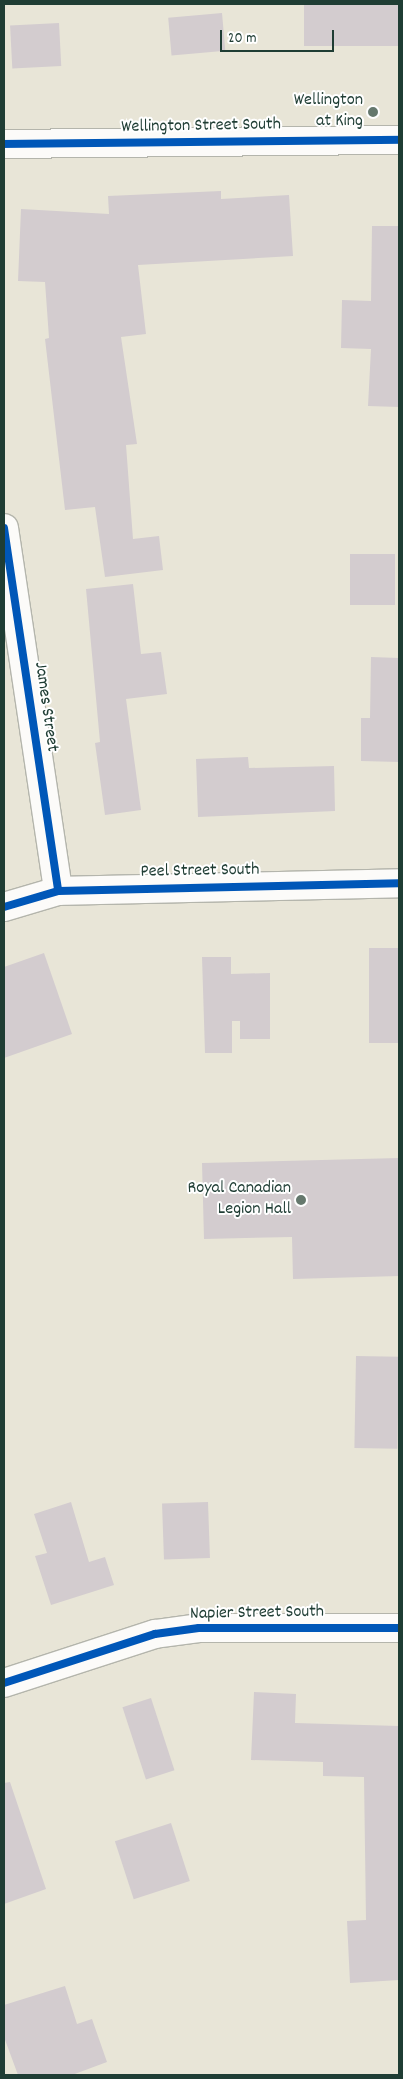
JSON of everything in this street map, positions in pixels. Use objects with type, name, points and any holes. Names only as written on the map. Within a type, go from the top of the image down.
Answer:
[{"type":"street","name":"Wellington Street South","points":[[4,144],[399,140]]},
{"type":"street","name":"James Street","points":[[4,528],[58,891]]},
{"type":"street","name":"Peel Street South","points":[[4,907],[58,891],[399,883]]},
{"type":"street","name":"Napier Street South","points":[[4,1683],[155,1634],[199,1628],[399,1628]]},
{"type":"building","points":[[304,4],[399,4],[399,46],[304,46]]},
{"type":"building","points":[[222,13],[225,51],[172,56],[168,18]]},
{"type":"building","points":[[59,23],[61,66],[12,69],[10,26]]},
{"type":"building","points":[[221,191],[221,199],[289,195],[293,256],[138,265],[146,334],[121,337],[137,444],[126,445],[133,539],[159,536],[163,570],[105,577],[95,507],[65,510],[45,339],[49,338],[45,282],[18,281],[21,209],[109,214],[108,196]]},
{"type":"building","points":[[372,226],[399,226],[399,407],[368,406],[371,349],[341,348],[342,300],[371,301]]},
{"type":"building","points":[[350,554],[395,554],[395,605],[350,605]]},
{"type":"building","points":[[133,584],[141,654],[161,652],[167,694],[126,699],[141,810],[105,815],[95,743],[100,742],[86,589]]},
{"type":"building","points":[[371,657],[399,658],[399,762],[361,761],[361,718],[370,718]]},
{"type":"building","points":[[248,757],[249,768],[334,766],[335,811],[198,817],[196,759]]},
{"type":"building","points":[[369,948],[399,948],[399,1043],[369,1043]]},
{"type":"building","points":[[44,953],[72,1034],[4,1058],[4,967]]},
{"type":"building","points":[[202,957],[231,957],[231,974],[270,973],[270,1039],[240,1039],[240,1021],[232,1021],[232,1053],[205,1053]]},
{"type":"building","name":"Royal Canadian Legion Hall","points":[[399,1158],[399,1276],[293,1279],[292,1237],[204,1239],[202,1163]]},
{"type":"building","points":[[356,1356],[399,1357],[397,1449],[354,1448]]},
{"type":"building","points":[[71,1502],[89,1562],[105,1557],[114,1585],[51,1605],[35,1556],[47,1553],[34,1514]]},
{"type":"building","points":[[208,1502],[210,1558],[164,1560],[162,1504]]},
{"type":"building","points":[[254,1692],[296,1694],[295,1723],[399,1726],[399,1980],[350,1983],[347,1921],[366,1920],[364,1777],[323,1776],[323,1762],[251,1760]]},
{"type":"building","points":[[151,1698],[174,1770],[146,1780],[122,1707]]},
{"type":"building","points":[[10,1782],[46,1889],[4,1904],[4,1783]]},
{"type":"building","points":[[171,1823],[190,1881],[134,1899],[115,1841]]},
{"type":"building","points":[[65,1986],[77,2024],[92,2019],[107,2062],[72,2075],[18,2075],[4,2037],[4,2005]]},
{"type":"cycle path","points":[[4,144],[399,140]]},
{"type":"cycle path","points":[[4,528],[58,891]]},
{"type":"cycle path","points":[[4,907],[58,891],[399,883]]},
{"type":"cycle path","points":[[4,1683],[155,1634],[199,1628],[399,1628]]},
{"type":"place","name":"Wellington at King","points":[[373,112]]},
{"type":"place","name":"Royal Canadian Legion Hall","points":[[301,1200]]}]
